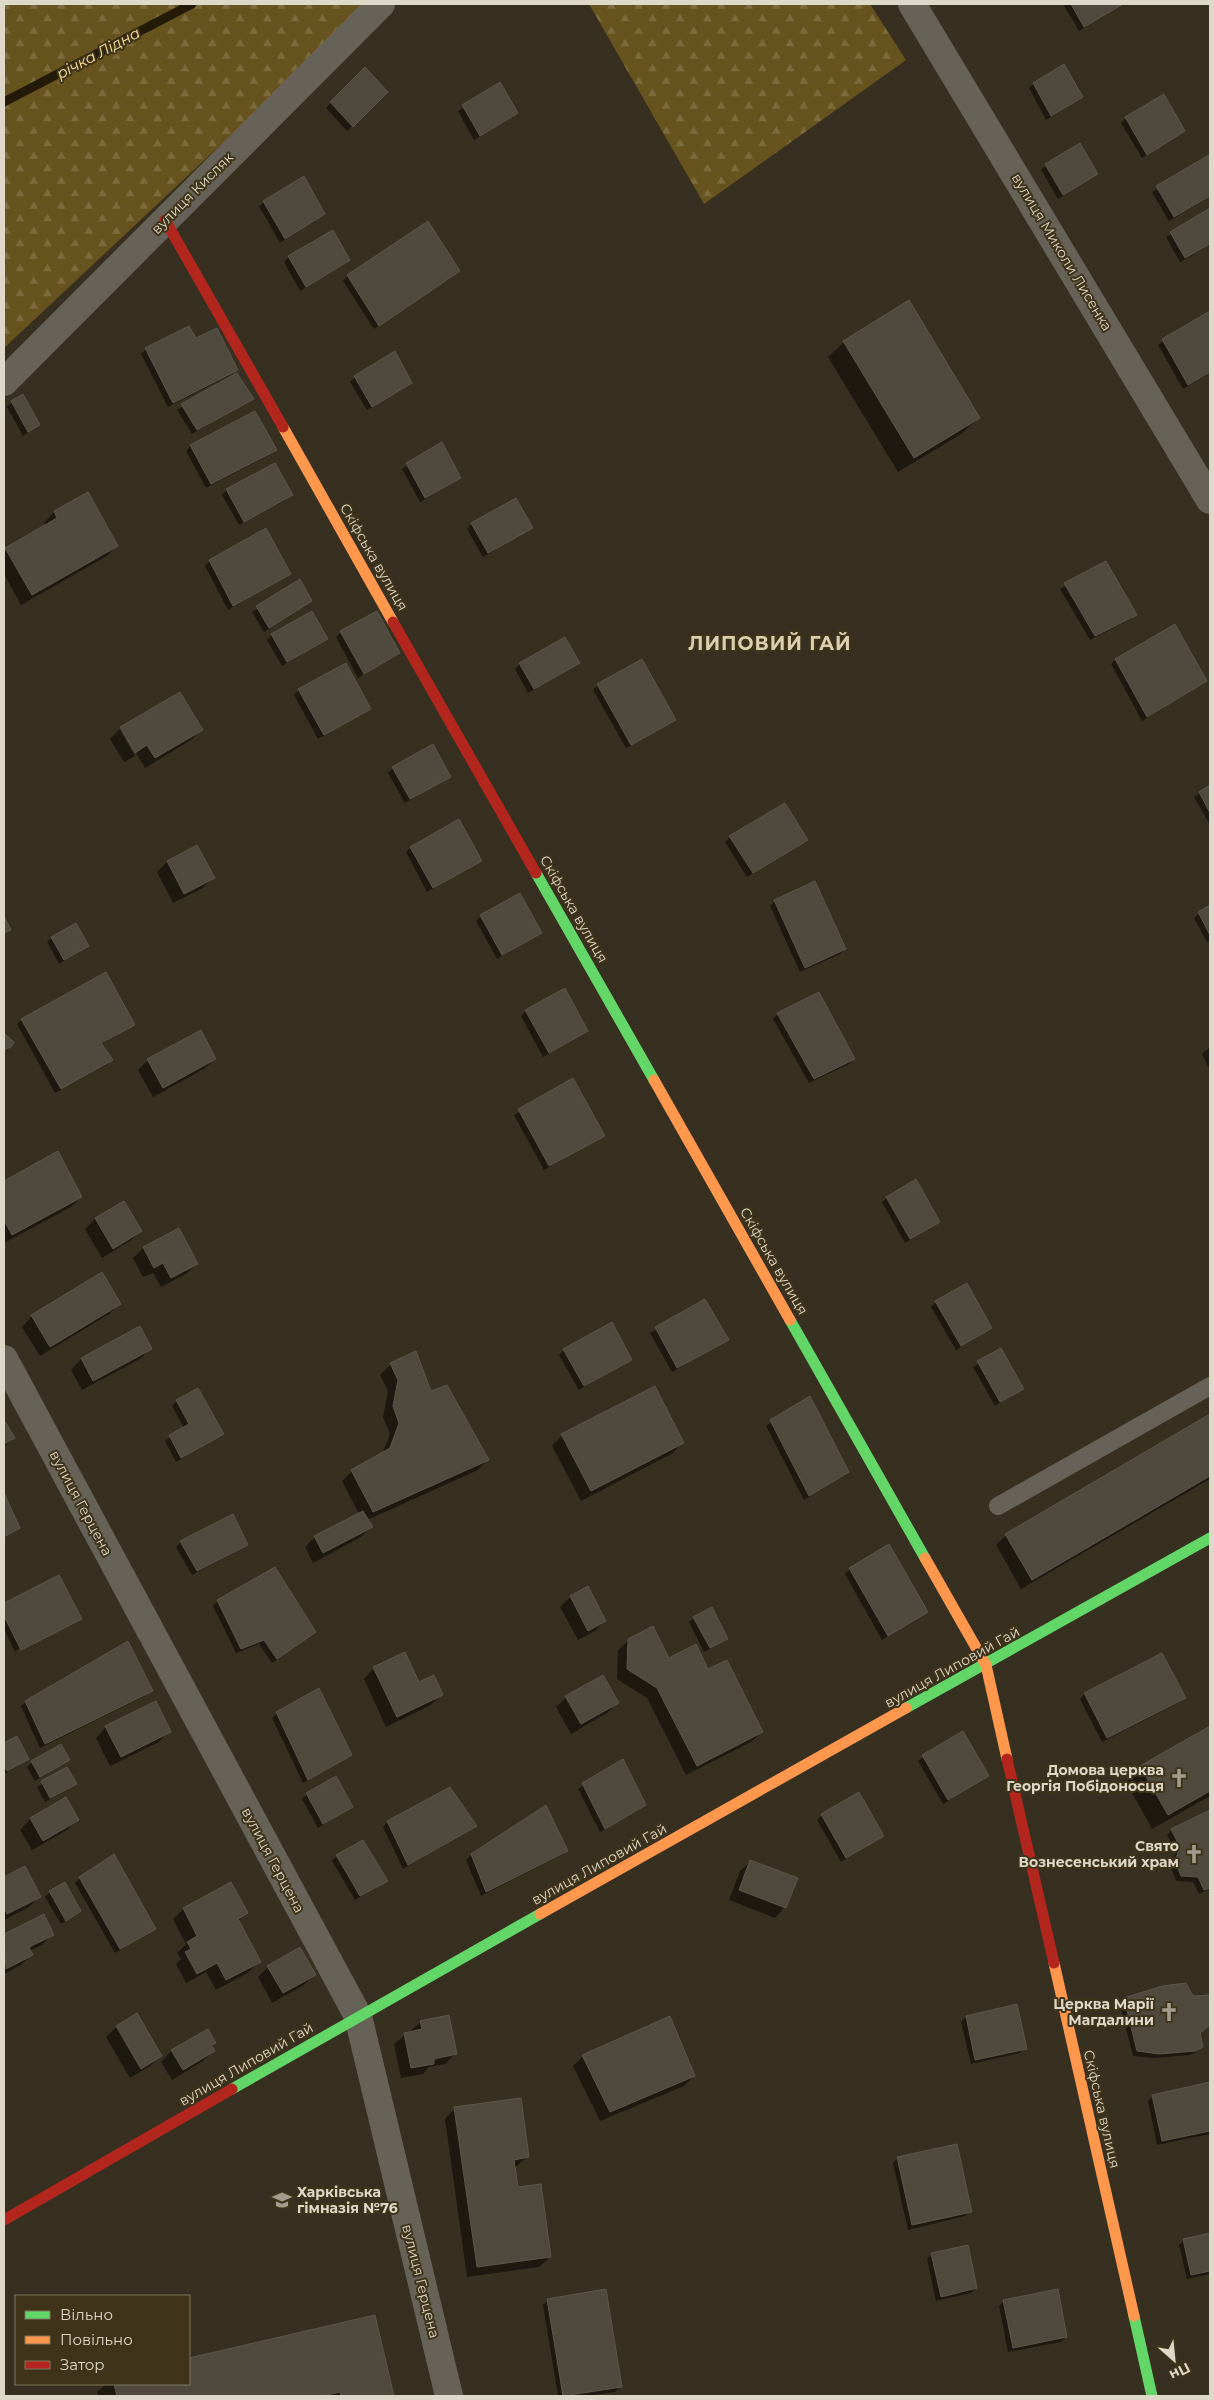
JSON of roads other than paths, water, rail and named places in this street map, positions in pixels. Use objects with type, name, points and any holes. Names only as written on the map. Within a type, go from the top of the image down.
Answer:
[{"type":"street","name":"вулиця Кисляк","points":[[4,382],[381,4]]},
{"type":"street","name":"вулиця Миколи Лисенка","points":[[912,4],[1210,500]]},
{"type":"street","name":"Скіфська вулиця","points":[[165,220],[986,1665],[1152,2396]]},
{"type":"street","name":"вулиця Герцена","points":[[4,1359],[358,2016],[449,2396]]},
{"type":"street","name":"вулиця Липовий Гай","points":[[4,2220],[358,2016],[1210,1538]]},
{"type":"lane","points":[[998,1506],[1210,1386]]},
{"type":"waterway","name":"річка Лідна","points":[[4,102],[192,4]]},
{"type":"place","name":"Домова церква Георгія Побідоносця","points":[[1179,1778]]},
{"type":"place","name":"Свято Вознесенський храм","points":[[1194,1854]]},
{"type":"place","name":"Церква Марії Магдалини","points":[[1169,2012]]},
{"type":"place","name":"Харківська гімназія №76","points":[[282,2200]]},
{"type":"district","name":"ЛИПОВИЙ ГАЙ","points":[[770,643]]}]
